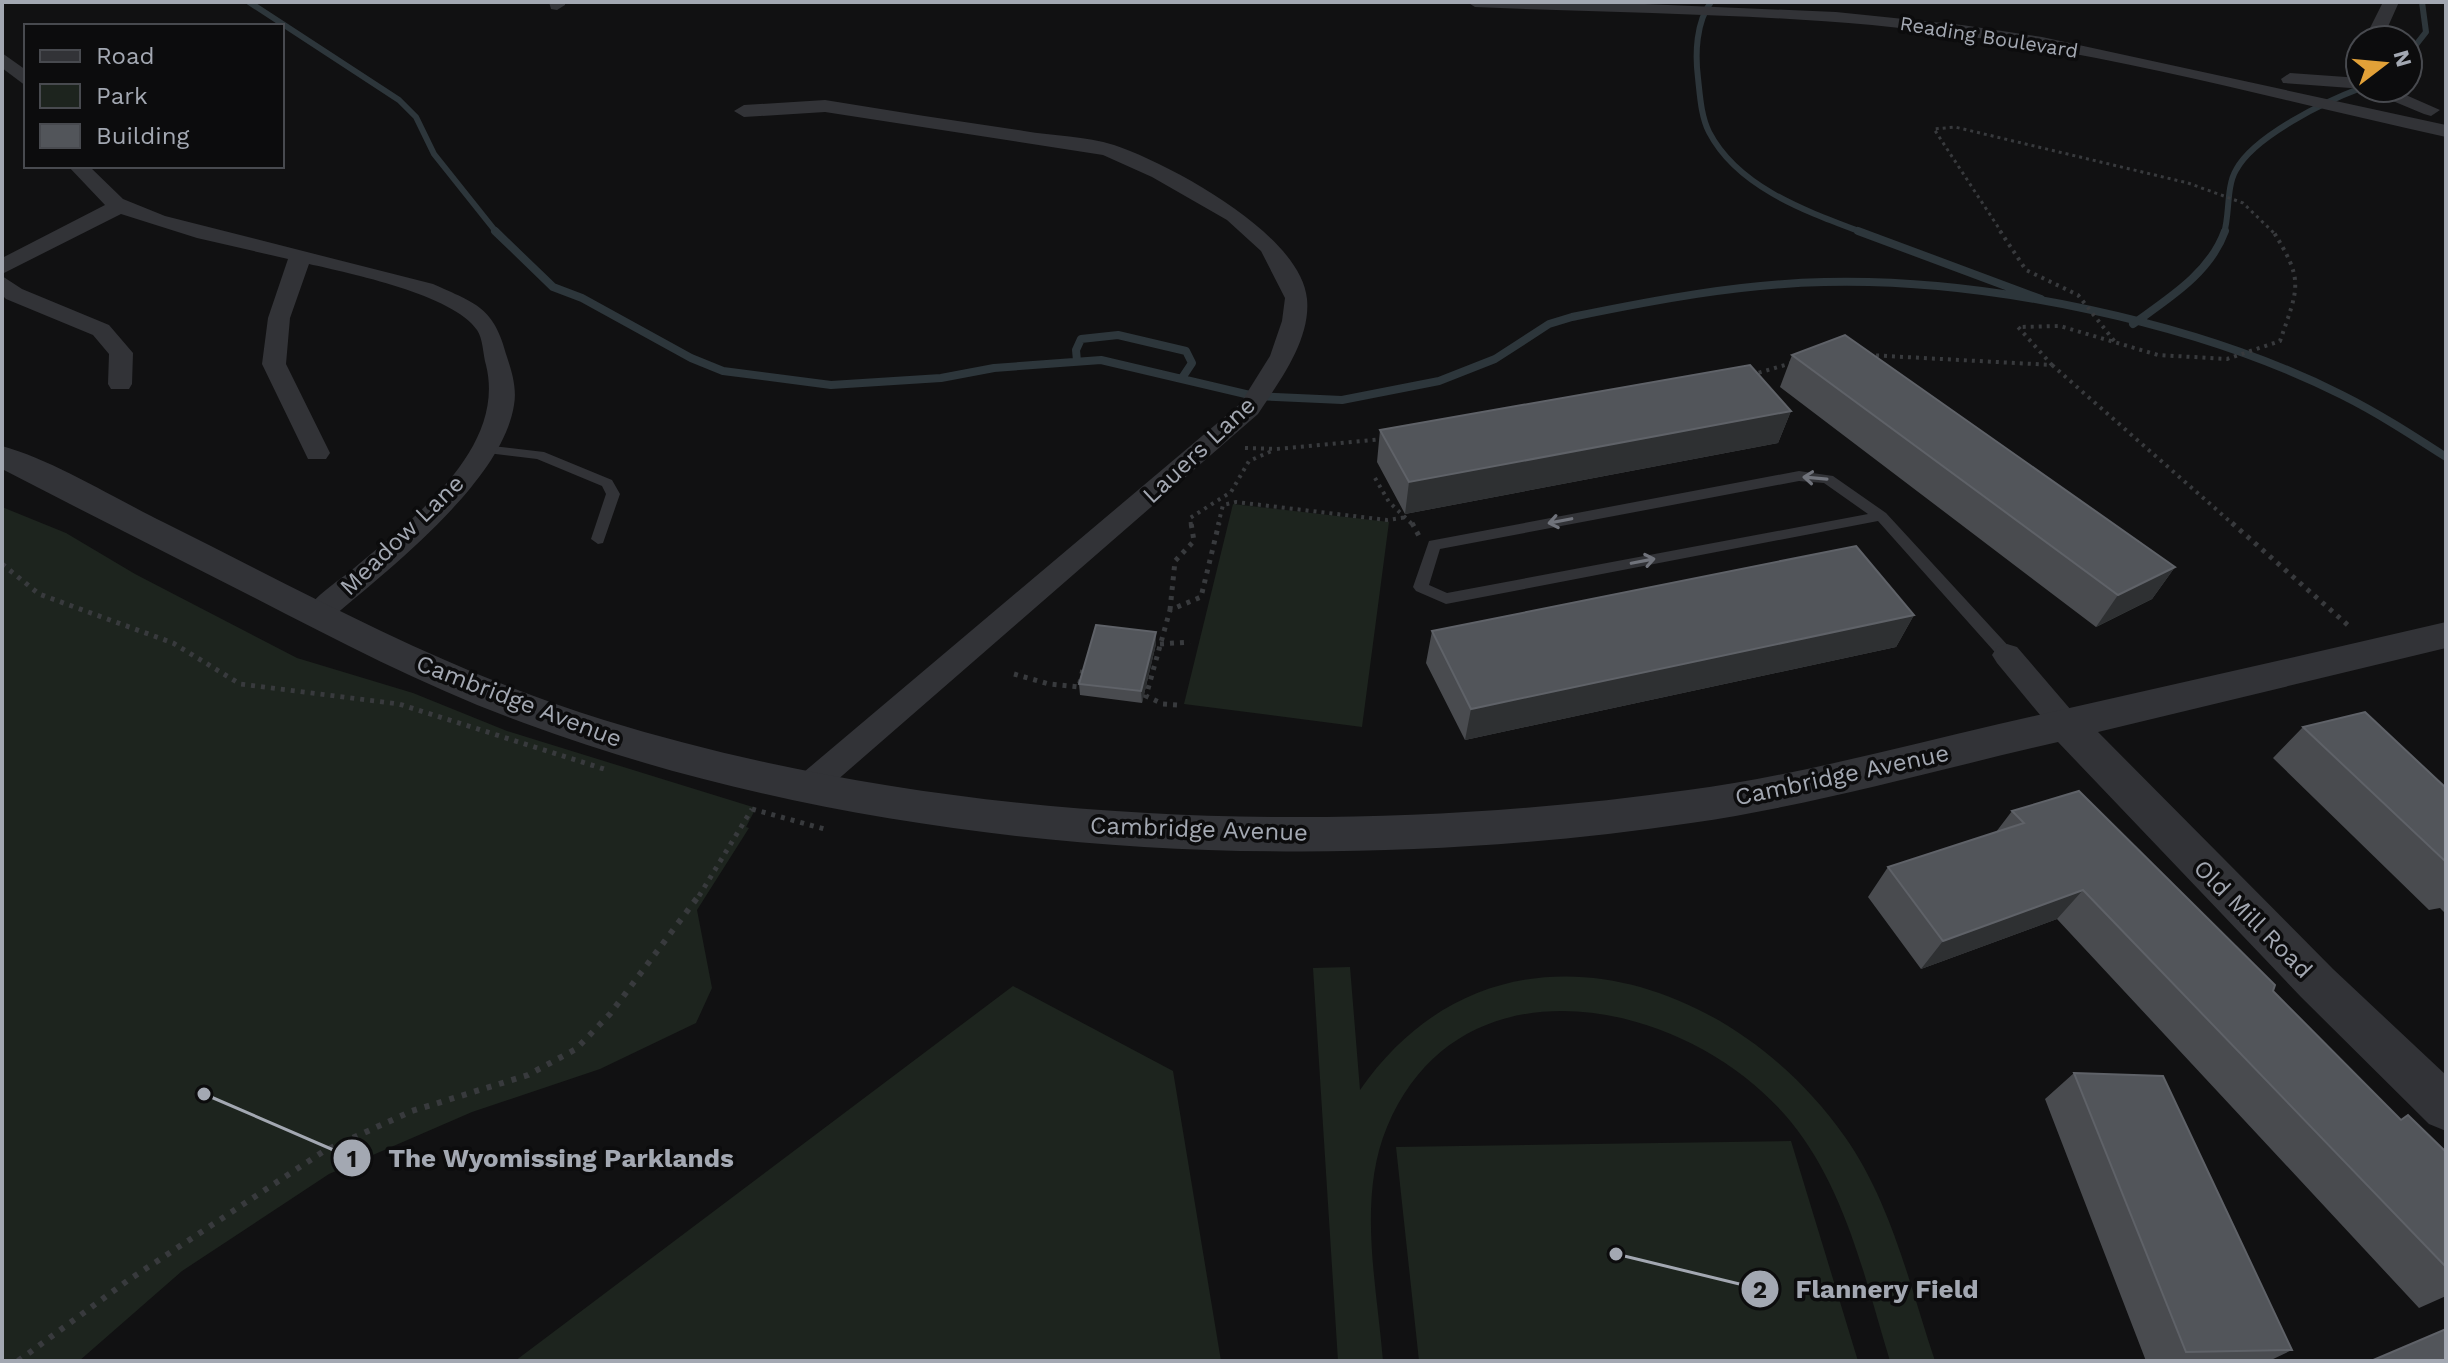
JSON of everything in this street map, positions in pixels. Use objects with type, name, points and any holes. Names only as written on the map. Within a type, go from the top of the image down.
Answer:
[{"type":"street","name":"Reading Boulevard","points":[[1475,2],[1830,8],[2042,42],[2446,131]]},
{"type":"street","name":"Reading Boulevard","points":[[1750,2],[1966,18],[2255,75],[2344,82]]},
{"type":"street","points":[[2381,24],[2391,2]]},
{"type":"street","points":[[2,58],[24,78]]},
{"type":"street","points":[[2344,80],[2322,85],[2322,93],[2333,102],[2353,109],[2379,111],[2392,107],[2392,104]]},
{"type":"street","points":[[2417,104],[2446,115]]},
{"type":"street","name":"Lauers Lane","points":[[744,111],[825,106],[1108,150],[1159,173],[1248,226],[1270,247],[1296,298],[1294,321],[1282,356],[1249,409],[809,786]]},
{"type":"street","name":"Meadow Lane","points":[[80,168],[120,206],[183,229],[448,297],[487,326],[500,373],[502,407],[484,449],[458,486],[318,614]]},
{"type":"street","points":[[2,267],[120,206]]},
{"type":"street","points":[[300,257],[279,318],[274,364],[317,453]]},
{"type":"street","points":[[2,283],[14,294],[101,330],[121,353],[120,384]]},
{"type":"street","name":"Cambridge Avenue","points":[[2,456],[471,687],[562,722],[728,769],[809,786],[973,814],[1123,829],[1261,835],[1407,833],[1570,822],[1695,806],[1852,775],[2446,635]]},
{"type":"street","points":[[2007,655],[2066,725]]},
{"type":"street","name":"Old Mill Road","points":[[2066,725],[2317,983],[2446,1108]]},
{"type":"lane","points":[[484,449],[539,455],[607,483],[613,494],[598,539]]},
{"type":"lane","points":[[1881,516],[1446,599],[1421,587],[1434,545],[1799,476],[1828,479],[1881,516],[2007,655]]},
{"type":"path","points":[[2115,342],[2078,295],[2026,270],[1934,129],[1955,127],[2188,183],[2243,203],[2271,227],[2296,268],[2294,301],[2280,341],[2227,359],[2158,355],[2060,326],[2018,327],[2052,365],[2378,652]]},
{"type":"path","points":[[1854,355],[2052,365]]},
{"type":"path","points":[[1745,377],[1798,361]]},
{"type":"path","points":[[1204,450],[1276,449],[1394,437]]},
{"type":"path","points":[[1177,705],[1163,704],[1146,696],[1160,644],[1160,630],[1170,610],[1175,561],[1194,541],[1190,518],[1231,492],[1249,461],[1276,449]]},
{"type":"path","points":[[1375,478],[1389,502],[1408,517],[1417,534],[1434,545]]},
{"type":"path","points":[[1170,610],[1201,597],[1223,505],[1236,502],[1387,520],[1408,517]]},
{"type":"path","points":[[2,564],[39,594],[173,643],[240,684],[399,704],[550,754],[622,774]]},
{"type":"path","points":[[1160,644],[1190,642]]},
{"type":"path","points":[[1014,674],[1049,684],[1079,687],[1083,669],[1097,670]]},
{"type":"path","points":[[1139,672],[1153,672]]},
{"type":"path","points":[[738,806],[828,830]]},
{"type":"path","points":[[18,1361],[127,1281],[324,1151],[412,1111],[528,1075],[576,1049],[610,1014],[651,961],[700,894],[752,809]]},
{"type":"green space","points":[[1233,504],[1389,522],[1362,727],[1184,704]]},
{"type":"green space","points":[[2,507],[66,533],[135,574],[297,658],[413,693],[507,731],[756,808],[746,827],[749,828],[697,910],[712,988],[696,1023],[600,1069],[472,1112],[329,1174],[182,1271],[79,1361],[2,1361]]},
{"type":"green space","points":[[1350,967],[1360,1090],[1414,1031],[1475,994],[1541,978],[1608,980],[1675,999],[1739,1033],[1796,1080],[1845,1137],[1861,1162],[1898,1245],[1935,1361],[1890,1361],[1840,1206],[1810,1148],[1791,1122],[1748,1080],[1696,1046],[1639,1023],[1579,1012],[1521,1015],[1467,1034],[1422,1071],[1387,1127],[1373,1183],[1372,1243],[1383,1361],[1338,1361],[1313,968]]},
{"type":"green space","points":[[1013,986],[1173,1071],[1221,1361],[515,1361]]},
{"type":"green space","points":[[1791,1141],[1858,1361],[1419,1361],[1396,1147]]},
{"type":"building","points":[[1845,335],[2175,567],[2118,595],[1792,355]]},
{"type":"building","points":[[1750,365],[1791,411],[1409,482],[1380,430]]},
{"type":"building","points":[[1856,546],[1914,615],[1471,709],[1432,631]]},
{"type":"building","points":[[1096,625],[1156,632],[1141,691],[1079,684]]},
{"type":"building","points":[[2365,712],[2446,788],[2446,862],[2303,727]]},
{"type":"building","points":[[2079,791],[2275,985],[2273,991],[2401,1120],[2408,1115],[2446,1152],[2446,1267],[2083,890],[1943,941],[1888,867],[2024,823],[2012,811]]},
{"type":"building","points":[[2074,1073],[2163,1076],[2292,1350],[2186,1352]]},
{"type":"building","points":[[2446,1329],[2446,1361],[2371,1361]]},
{"type":"waterway","points":[[249,2],[283,24]]},
{"type":"waterway","points":[[1711,2],[1702,19],[1697,69],[1704,119],[1722,152],[1756,183],[1776,196],[1864,233]]},
{"type":"waterway","points":[[2422,2],[2424,35]]},
{"type":"waterway","points":[[284,25],[399,100],[416,117],[434,154],[497,233]]},
{"type":"waterway","points":[[2224,233],[2231,184],[2245,157],[2292,121],[2344,95]]},
{"type":"waterway","points":[[1858,231],[2041,299]]},
{"type":"waterway","points":[[2137,321],[2199,272],[2225,231]]},
{"type":"waterway","points":[[497,233],[553,287],[582,298],[691,358],[723,371],[831,385],[941,378],[994,368],[1101,360],[1254,396],[1342,400],[1439,381],[1495,359],[1549,324],[1572,317],[1729,289],[1824,282],[1953,288],[2021,297],[2137,321]]},
{"type":"waterway","points":[[2133,324],[2137,321]]},
{"type":"waterway","points":[[2137,321],[2223,346],[2285,369],[2342,395],[2446,457]]},
{"type":"waterway","points":[[1077,361],[1076,350],[1081,339],[1118,335],[1186,351],[1192,363],[1182,378]]},
{"type":"place","name":"The Wyomissing Parklands","points":[[204,1094]]},
{"type":"place","name":"Flannery Field","points":[[1616,1254]]}]
